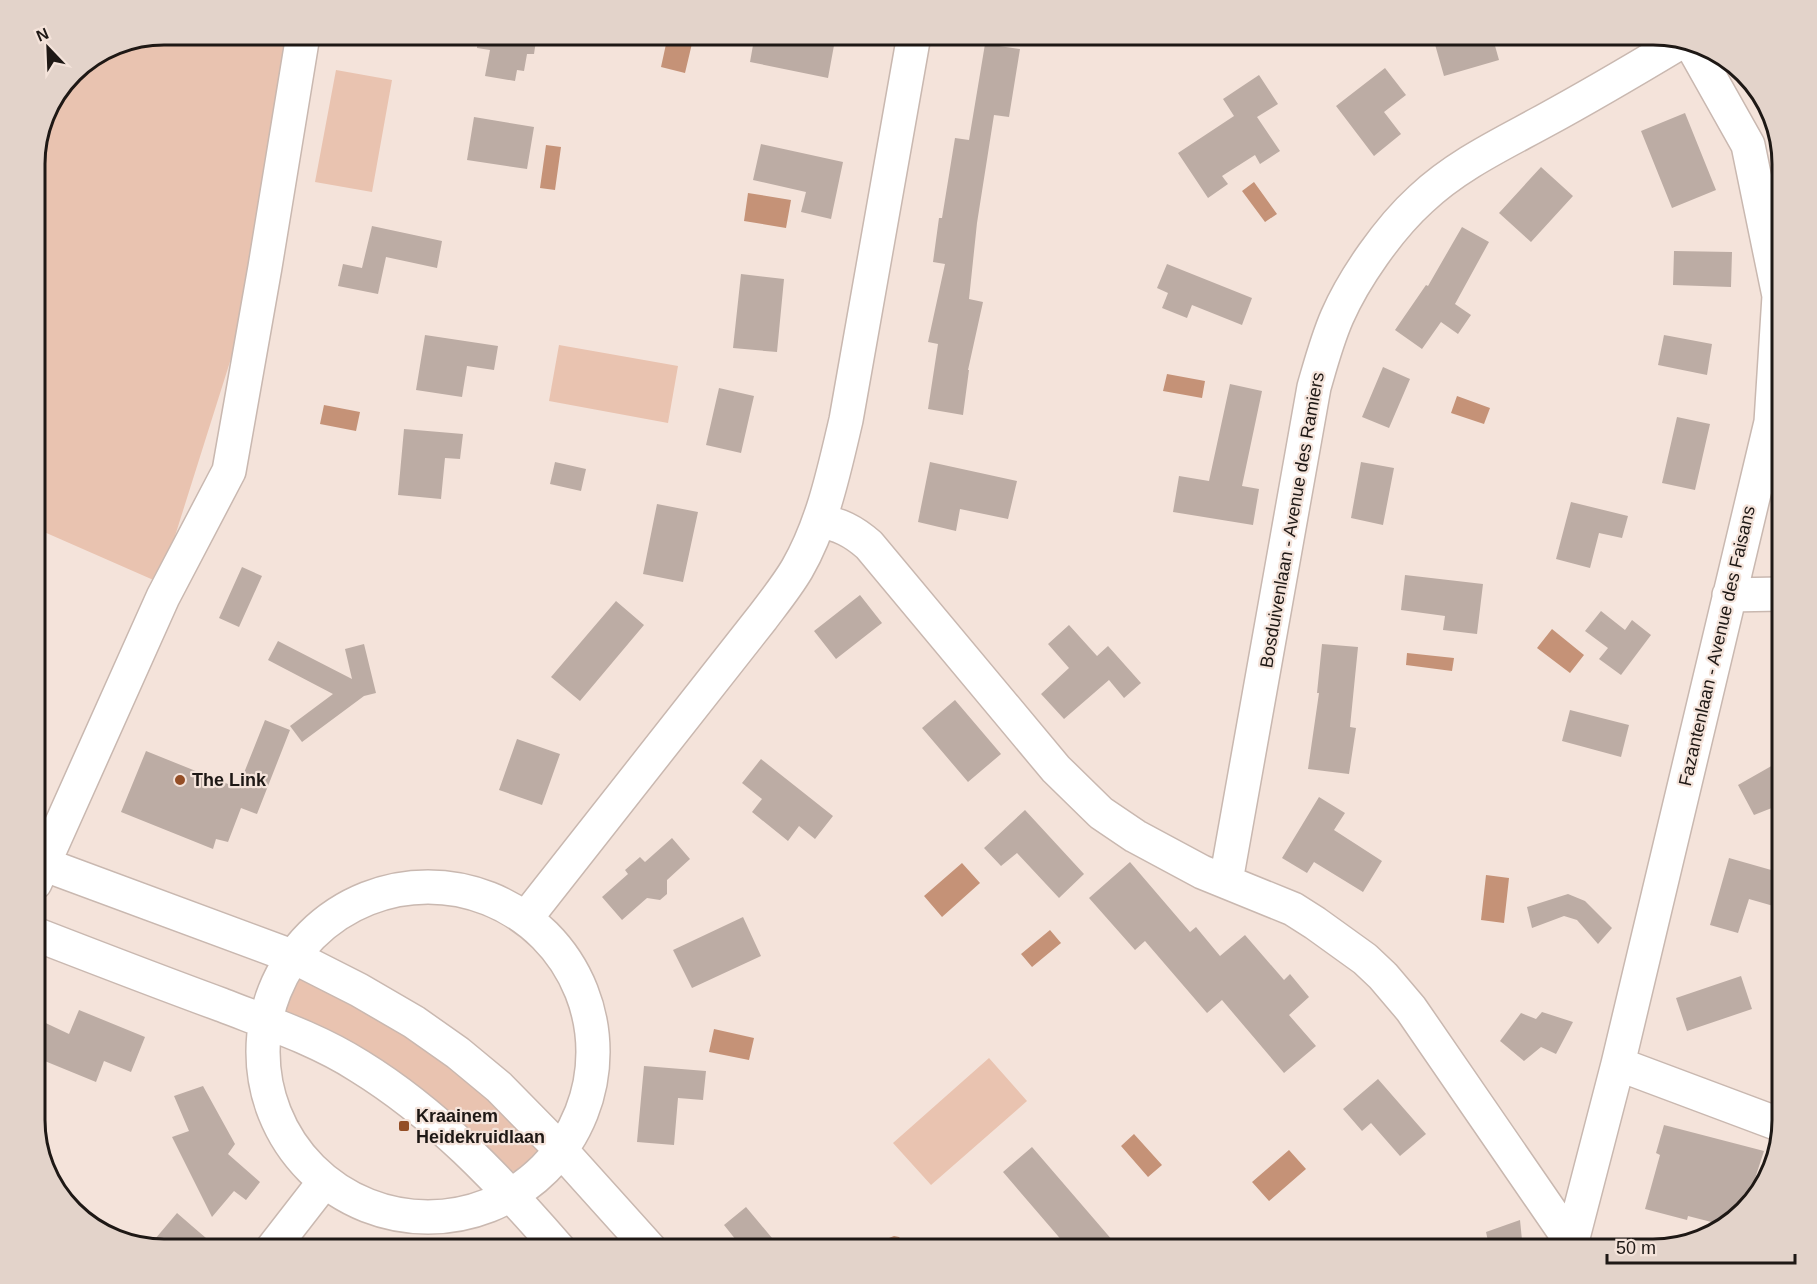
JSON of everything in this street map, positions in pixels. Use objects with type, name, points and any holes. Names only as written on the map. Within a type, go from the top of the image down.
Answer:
[{"type":"street","points":[[45,855],[163,597],[229,471],[266,267],[301,45]]},
{"type":"street","points":[[526,918],[762,618],[796,570],[819,521],[846,420],[912,45]]},
{"type":"street","name":"Bosduivenlaan - Avenue des Ramiers","points":[[1226,881],[1314,387],[1337,316],[1354,283],[1396,224],[1421,198],[1449,176],[1473,160],[1604,88],[1673,47]]},
{"type":"street","name":"Fazantenlaan - Avenue des Faisans","points":[[1696,53],[1748,145],[1772,262]]},
{"type":"street","name":"Fazantenlaan - Avenue des Faisans","points":[[1573,1239],[1618,1064],[1771,422],[1772,406]]},
{"type":"street","points":[[819,521],[843,527],[858,535],[868,544],[1056,769],[1101,813],[1135,836],[1202,872],[1293,909],[1344,942],[1383,976],[1411,1009],[1566,1239]]},
{"type":"street","points":[[1729,595],[1772,594]]},
{"type":"street","points":[[45,872],[294,957],[414,1022],[458,1053],[499,1087],[560,1149],[640,1239]]},
{"type":"street","points":[[423,885],[475,892],[526,918],[550,938],[580,986],[593,1035],[592,1075],[582,1111],[560,1149],[507,1202],[451,1217],[410,1218],[376,1211],[345,1197],[307,1167],[279,1127],[264,1086],[262,1053],[265,1022],[275,992],[294,957],[331,916],[381,891],[423,885]]},
{"type":"street","points":[[45,938],[265,1022],[321,1045],[357,1064],[389,1085],[438,1123],[513,1196],[550,1239]]},
{"type":"street","points":[[1618,1064],[1772,1122]]},
{"type":"street","points":[[280,1239],[324,1182]]},
{"type":"shaded area","points":[[157,45],[289,45],[234,349],[169,555],[158,582],[45,532],[45,157],[49,133],[61,105],[80,80],[98,65],[119,54]]},
{"type":"shaded area","points":[[666,45],[692,45],[685,73],[661,67]]},
{"type":"shaded area","points":[[336,70],[392,80],[372,192],[315,182]]},
{"type":"shaded area","points":[[546,145],[561,147],[555,190],[540,188]]},
{"type":"shaded area","points":[[1254,182],[1277,214],[1265,222],[1242,191]]},
{"type":"shaded area","points":[[748,193],[791,200],[786,228],[744,221]]},
{"type":"shaded area","points":[[559,345],[678,366],[668,423],[549,401]]},
{"type":"shaded area","points":[[1167,374],[1205,381],[1202,398],[1163,391]]},
{"type":"shaded area","points":[[1457,396],[1490,408],[1484,424],[1451,413]]},
{"type":"shaded area","points":[[324,405],[360,412],[356,431],[320,424]]},
{"type":"shaded area","points":[[1552,629],[1584,655],[1570,673],[1537,648]]},
{"type":"shaded area","points":[[1407,653],[1454,658],[1452,671],[1406,665]]},
{"type":"shaded area","points":[[962,863],[980,883],[942,917],[924,896]]},
{"type":"shaded area","points":[[1486,875],[1509,878],[1504,923],[1481,920]]},
{"type":"shaded area","points":[[1050,930],[1061,943],[1032,967],[1021,954]]},
{"type":"shaded area","points":[[305,977],[415,1031],[539,1145],[529,1165],[519,1170],[507,1171],[286,1012],[285,1000],[288,990]]},
{"type":"shaded area","points":[[714,1029],[754,1038],[749,1060],[709,1052]]},
{"type":"shaded area","points":[[989,1058],[1027,1101],[931,1185],[893,1143]]},
{"type":"shaded area","points":[[1134,1134],[1162,1165],[1148,1177],[1121,1146]]},
{"type":"shaded area","points":[[1289,1150],[1306,1169],[1269,1201],[1252,1182]]},
{"type":"shaded area","points":[[894,1236],[901,1239],[888,1239]]},
{"type":"building","points":[[477,45],[535,45],[534,54],[527,54],[524,71],[517,70],[515,81],[485,76],[490,50],[477,48]]},
{"type":"building","points":[[753,45],[834,45],[828,78],[750,62]]},
{"type":"building","points":[[985,45],[1020,49],[1009,117],[994,115],[977,223],[969,299],[983,302],[968,370],[963,415],[928,409],[938,344],[928,342],[945,264],[933,262],[955,138],[969,140]]},
{"type":"building","points":[[1435,45],[1495,45],[1499,60],[1444,76]]},
{"type":"building","points":[[1385,68],[1406,95],[1384,112],[1401,134],[1374,156],[1336,106]]},
{"type":"building","points":[[1259,75],[1278,104],[1257,117],[1280,151],[1260,164],[1255,155],[1222,176],[1228,184],[1208,198],[1178,153],[1234,116],[1223,99]]},
{"type":"building","points":[[1685,113],[1716,190],[1672,208],[1641,131]]},
{"type":"building","points":[[474,117],[534,127],[527,169],[467,160]]},
{"type":"building","points":[[761,144],[843,162],[831,219],[801,212],[806,192],[753,180]]},
{"type":"building","points":[[1541,167],[1573,196],[1531,242],[1499,213]]},
{"type":"building","points":[[372,226],[442,241],[437,268],[386,257],[378,294],[338,286],[343,264],[362,268]]},
{"type":"building","points":[[1462,227],[1489,242],[1455,304],[1471,315],[1458,334],[1441,322],[1422,349],[1395,330],[1426,285],[1428,286]]},
{"type":"building","points":[[1674,251],[1732,252],[1731,287],[1673,285]]},
{"type":"building","points":[[1167,264],[1252,298],[1242,325],[1192,305],[1187,318],[1162,308],[1168,293],[1157,288]]},
{"type":"building","points":[[741,274],[784,279],[777,352],[733,348]]},
{"type":"building","points":[[425,335],[498,346],[494,370],[467,366],[462,397],[416,390]]},
{"type":"building","points":[[1664,335],[1712,344],[1707,375],[1658,365]]},
{"type":"building","points":[[1383,367],[1410,379],[1389,428],[1362,417]]},
{"type":"building","points":[[1230,384],[1262,391],[1242,486],[1259,489],[1253,525],[1173,512],[1179,476],[1209,481]]},
{"type":"building","points":[[719,388],[754,396],[741,453],[706,445]]},
{"type":"building","points":[[1677,417],[1710,424],[1695,490],[1662,483]]},
{"type":"building","points":[[404,429],[463,434],[460,459],[445,458],[441,499],[398,495]]},
{"type":"building","points":[[555,462],[586,469],[581,491],[550,484]]},
{"type":"building","points":[[930,462],[1017,481],[1008,519],[960,509],[956,531],[918,522]]},
{"type":"building","points":[[1361,462],[1394,468],[1383,525],[1351,518]]},
{"type":"building","points":[[1571,502],[1628,516],[1622,538],[1599,533],[1590,568],[1556,559]]},
{"type":"building","points":[[657,504],[698,512],[683,582],[643,574]]},
{"type":"building","points":[[242,567],[262,576],[239,627],[219,618]]},
{"type":"building","points":[[1405,575],[1483,584],[1477,634],[1443,630],[1445,616],[1401,610]]},
{"type":"building","points":[[860,595],[882,623],[836,659],[814,631]]},
{"type":"building","points":[[616,601],[644,625],[580,701],[551,677]]},
{"type":"building","points":[[1601,611],[1625,630],[1632,620],[1651,635],[1621,675],[1599,659],[1608,648],[1585,631]]},
{"type":"building","points":[[1069,625],[1097,656],[1108,646],[1141,683],[1124,698],[1109,680],[1064,719],[1041,694],[1069,668],[1048,644]]},
{"type":"building","points":[[278,641],[352,679],[345,649],[364,644],[376,693],[364,696],[302,742],[290,726],[333,694],[268,660]]},
{"type":"building","points":[[1322,644],[1358,647],[1350,727],[1356,728],[1349,774],[1308,769],[1319,693],[1317,693]]},
{"type":"building","points":[[955,700],[1001,754],[968,782],[922,728]]},
{"type":"building","points":[[1570,710],[1629,725],[1621,757],[1562,741]]},
{"type":"building","name":"The Link","points":[[265,720],[290,730],[257,814],[241,808],[228,842],[216,839],[213,849],[121,812],[146,751],[238,788]]},
{"type":"building","points":[[517,739],[560,754],[542,805],[499,790]]},
{"type":"building","points":[[761,759],[833,816],[815,839],[799,826],[788,841],[752,812],[762,799],[742,783]]},
{"type":"building","points":[[1772,766],[1772,808],[1754,815],[1738,785]]},
{"type":"building","points":[[1319,797],[1345,813],[1334,830],[1382,861],[1363,892],[1314,862],[1307,873],[1282,858]]},
{"type":"building","points":[[1025,810],[1084,874],[1059,898],[1017,853],[1001,866],[984,848]]},
{"type":"building","points":[[672,838],[690,859],[667,880],[667,894],[660,900],[647,898],[622,920],[602,897],[628,874],[625,870],[640,857],[645,862]]},
{"type":"building","points":[[1729,858],[1772,870],[1772,906],[1749,899],[1738,933],[1710,925]]},
{"type":"building","points":[[1130,862],[1190,932],[1196,927],[1220,956],[1245,935],[1284,980],[1290,974],[1309,997],[1289,1015],[1316,1046],[1284,1073],[1222,1000],[1207,1013],[1145,941],[1135,950],[1089,898]]},
{"type":"building","points":[[1568,894],[1585,901],[1612,928],[1598,944],[1577,920],[1564,916],[1532,928],[1527,907]]},
{"type":"building","points":[[743,917],[761,956],[692,988],[673,950]]},
{"type":"building","points":[[1741,976],[1752,1009],[1687,1031],[1676,998]]},
{"type":"building","points":[[79,1010],[145,1037],[131,1072],[104,1061],[96,1082],[45,1061],[45,1023],[69,1034]]},
{"type":"building","points":[[1542,1012],[1573,1022],[1556,1054],[1541,1047],[1524,1061],[1500,1041],[1521,1013],[1536,1019]]},
{"type":"building","points":[[644,1066],[706,1071],[703,1100],[678,1098],[674,1145],[637,1142]]},
{"type":"building","points":[[1378,1079],[1426,1134],[1400,1156],[1371,1123],[1362,1131],[1343,1109]]},
{"type":"building","points":[[203,1086],[235,1144],[228,1154],[260,1182],[246,1200],[234,1191],[212,1217],[172,1137],[189,1131],[174,1096]]},
{"type":"building","points":[[1664,1125],[1764,1151],[1752,1186],[1731,1209],[1713,1222],[1688,1216],[1687,1220],[1645,1209],[1660,1155],[1656,1153]]},
{"type":"building","points":[[1032,1147],[1111,1239],[1061,1239],[1003,1172]]},
{"type":"building","points":[[746,1207],[773,1239],[735,1239],[724,1225]]},
{"type":"building","points":[[177,1213],[207,1239],[164,1239],[156,1238]]},
{"type":"building","points":[[1520,1220],[1522,1239],[1488,1239],[1486,1232]]},
{"type":"place","name":"The Link","points":[[180,780]]},
{"type":"place","name":"Kraainem Heidekruidlaan","points":[[404,1126]]}]
